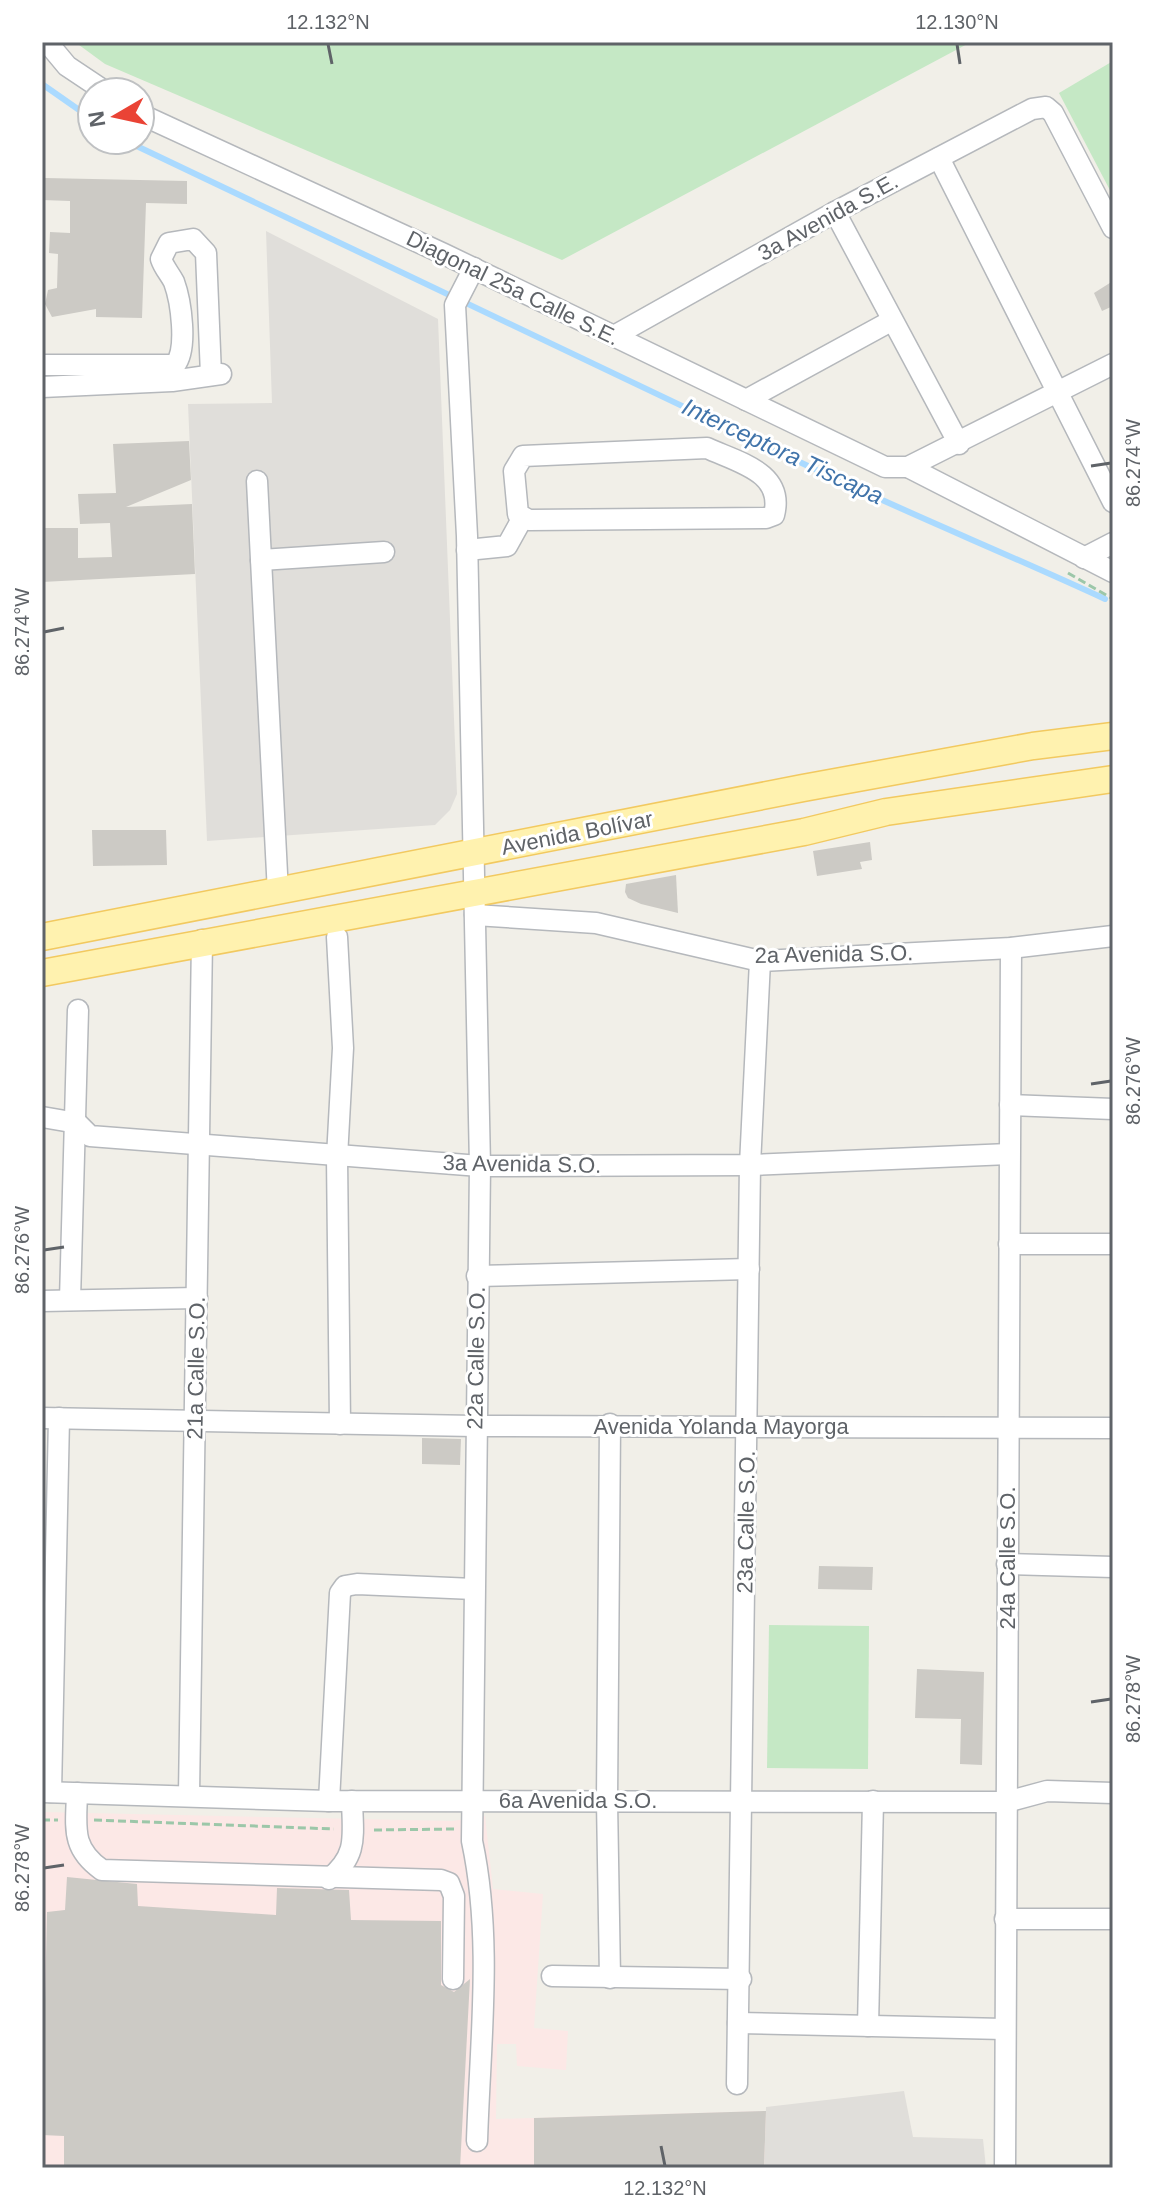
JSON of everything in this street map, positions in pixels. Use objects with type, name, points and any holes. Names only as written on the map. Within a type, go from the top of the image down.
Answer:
[{"type":"main road","name":"Avenida Bolívar","points":[[42,937],[803,788],[1113,736]]},
{"type":"main road","points":[[1065,742],[1113,755]]},
{"type":"main road","name":"Avenida Bolívar","points":[[42,973],[202,940],[474,904],[886,812],[1033,788],[1113,779]]},
{"type":"street","points":[[47,42],[67,66],[82,76]]},
{"type":"street","name":"3a Avenida S.E.","points":[[614,336],[835,212],[1032,109],[1046,107],[1053,113],[1113,228]]},
{"type":"street","name":"Diagonal 25a Calle S.E.","points":[[156,121],[474,268],[885,467],[908,467]]},
{"type":"street","points":[[939,158],[1113,502]]},
{"type":"street","points":[[835,212],[959,444]]},
{"type":"street","points":[[42,365],[175,365],[181,355],[178,302],[173,281],[161,259],[169,243],[193,239],[206,253],[217,374],[172,381],[42,387]]},
{"type":"street","points":[[474,268],[458,299],[474,904]]},
{"type":"street","points":[[746,400],[891,321]]},
{"type":"street","points":[[908,467],[1058,395],[1113,364]]},
{"type":"street","points":[[707,448],[767,477],[777,503],[774,515],[766,518],[522,519],[518,514],[514,471],[523,456],[707,448]]},
{"type":"street","points":[[908,467],[1113,572]]},
{"type":"street","points":[[257,481],[278,893]]},
{"type":"street","points":[[467,550],[507,546],[522,519]]},
{"type":"street","points":[[1084,558],[1113,543]]},
{"type":"street","points":[[261,560],[384,552]]},
{"type":"street","name":"2a Avenida S.O.","points":[[474,904],[596,923],[760,961],[1011,948],[1113,936]]},
{"type":"street","name":"22a Calle S.O.","points":[[474,904],[480,1166],[473,1829],[483,1926],[477,2141]]},
{"type":"street","points":[[337,937],[343,1048],[337,1157],[340,1424]]},
{"type":"street","name":"21a Calle S.O.","points":[[189,1795],[202,940]]},
{"type":"street","name":"24a Calle S.O.","points":[[1005,2168],[1011,948]]},
{"type":"street","name":"23a Calle S.O.","points":[[737,2084],[741,1979],[750,1165],[760,961]]},
{"type":"street","points":[[70,1300],[78,1010]]},
{"type":"street","points":[[1010,1105],[1113,1109]]},
{"type":"street","name":"3a Avenida S.O.","points":[[42,1117],[77,1123],[90,1136],[480,1166],[750,1165],[1009,1154]]},
{"type":"street","points":[[1009,1244],[1113,1244]]},
{"type":"street","points":[[477,1276],[749,1269]]},
{"type":"street","points":[[42,1301],[197,1298]]},
{"type":"street","points":[[46,1792],[51,1418]]},
{"type":"street","name":"Avenida Yolanda Mayorga","points":[[51,1418],[475,1426],[610,1424],[1113,1428]]},
{"type":"street","points":[[610,1424],[607,1801],[610,1978]]},
{"type":"street","points":[[1007,1564],[1113,1567]]},
{"type":"street","points":[[329,1801],[340,1593],[345,1586],[357,1584],[474,1589]]},
{"type":"street","name":"6a Avenida S.O.","points":[[46,1792],[329,1801],[1006,1802],[1047,1791],[1113,1793]]},
{"type":"street","points":[[77,1793],[79,1847],[85,1858],[102,1870],[441,1880],[449,1883],[454,1896],[453,1979]]},
{"type":"street","points":[[329,1879],[347,1862],[352,1840],[352,1801]]},
{"type":"street","points":[[868,2026],[873,1801]]},
{"type":"street","points":[[352,1840],[370,1871],[385,1880]]},
{"type":"street","points":[[1005,1919],[1113,1919]]},
{"type":"street","points":[[552,1976],[741,1979]]},
{"type":"street","points":[[738,2023],[1004,2029]]},
{"type":"path","points":[[42,1820],[352,1840],[473,1829]]},
{"type":"shaded area","points":[[266,231],[438,319],[457,794],[450,810],[435,825],[207,841],[188,404],[272,403]]},
{"type":"shaded area","points":[[42,1812],[452,1821],[485,1816],[493,1889],[543,1894],[534,2028],[568,2031],[566,2070],[517,2066],[516,2044],[497,2044],[496,2119],[766,2111],[764,2168],[42,2168]]},
{"type":"shaded area","points":[[904,2091],[913,2137],[983,2139],[986,2168],[764,2168],[766,2107]]},
{"type":"green space","points":[[75,42],[971,42],[562,260],[156,86],[156,76],[133,76],[105,64]]},
{"type":"green space","points":[[1113,61],[1113,196],[1059,93]]},
{"type":"green space","points":[[769,1625],[869,1626],[868,1769],[767,1768]]},
{"type":"building","points":[[45,178],[187,181],[187,204],[146,203],[142,318],[96,317],[96,309],[52,317],[45,304],[48,290],[57,288],[58,254],[49,253],[50,232],[70,233],[70,201],[42,200]]},
{"type":"building","points":[[1113,281],[1113,306],[1102,311],[1094,293]]},
{"type":"building","points":[[189,441],[191,480],[126,507],[192,504],[195,574],[42,582],[42,528],[78,528],[78,558],[112,557],[110,523],[80,524],[78,494],[116,493],[113,444]]},
{"type":"building","points":[[92,830],[166,830],[167,865],[93,866]]},
{"type":"building","points":[[870,842],[872,860],[860,862],[862,869],[817,876],[813,851]]},
{"type":"building","points":[[676,875],[678,913],[641,904],[628,898],[625,892],[626,884]]},
{"type":"building","points":[[422,1438],[461,1439],[460,1465],[422,1464]]},
{"type":"building","points":[[819,1566],[873,1567],[872,1590],[818,1589]]},
{"type":"building","points":[[917,1669],[984,1672],[982,1765],[960,1764],[961,1719],[915,1718]]},
{"type":"building","points":[[67,1877],[137,1884],[138,1906],[276,1915],[277,1888],[349,1890],[351,1920],[441,1921],[441,1985],[454,1992],[470,1979],[460,2168],[64,2168],[64,2136],[42,2135],[47,1912],[65,1910]]},
{"type":"building","points":[[766,2111],[764,2168],[534,2168],[534,2118]]},
{"type":"waterway","points":[[42,84],[76,108]]},
{"type":"waterway","name":"Interceptora Tiscapa","points":[[156,155],[825,474],[1105,599]]}]
